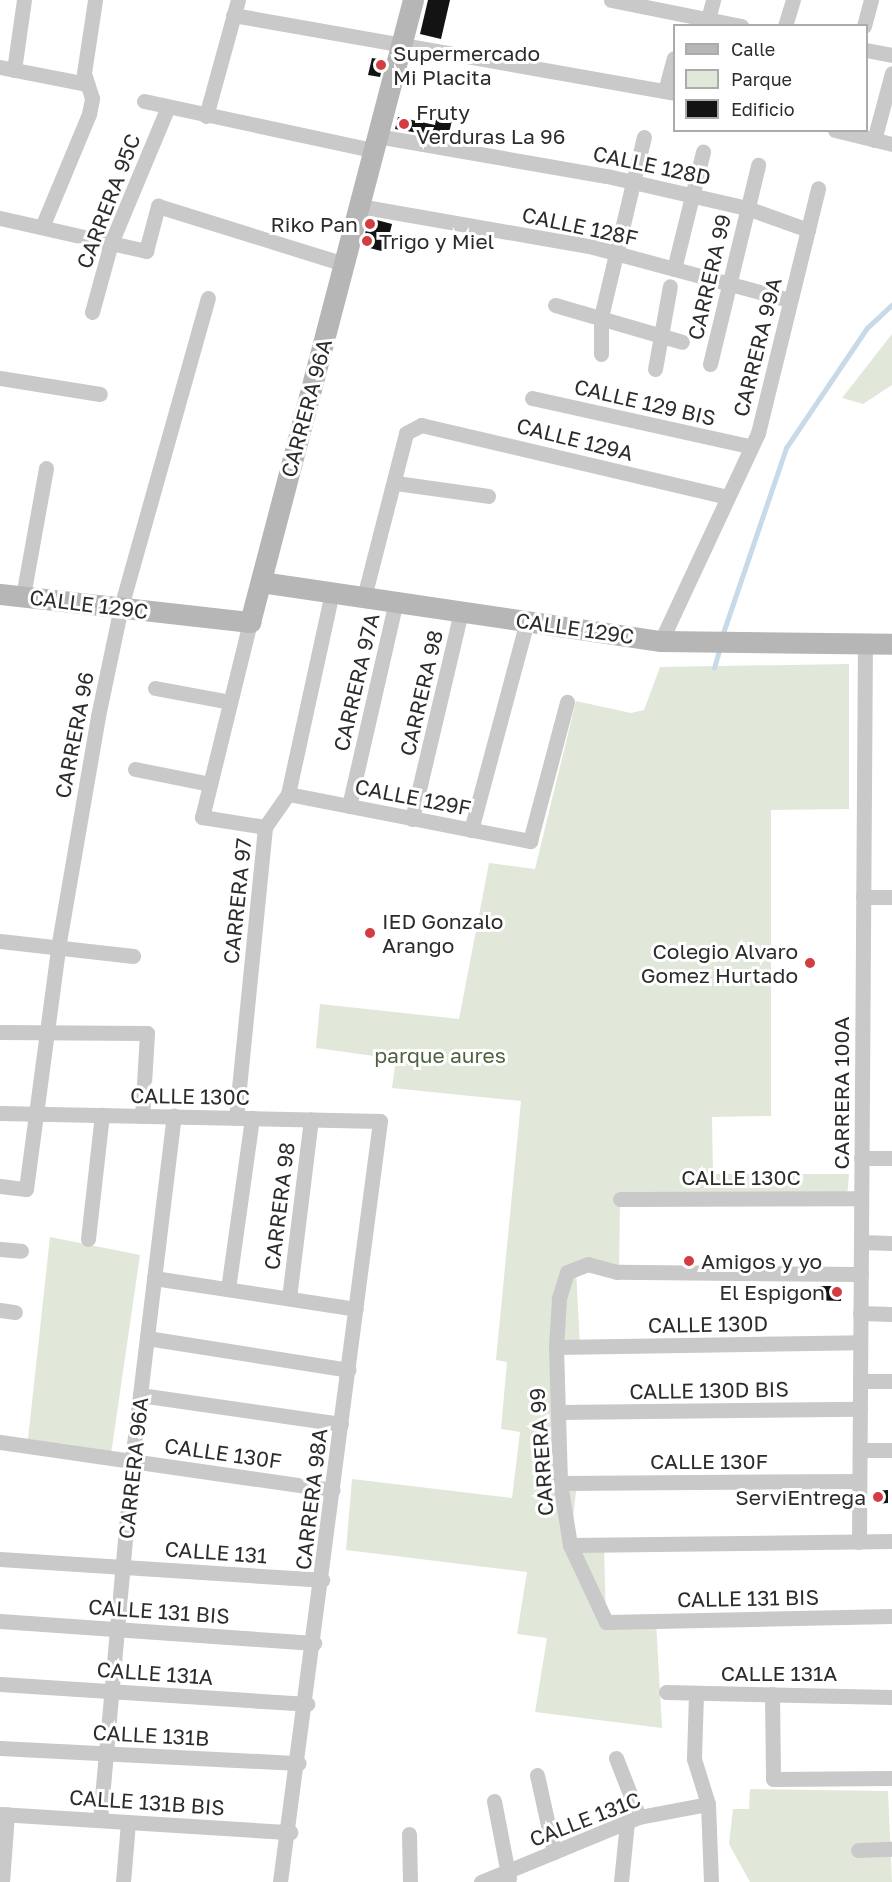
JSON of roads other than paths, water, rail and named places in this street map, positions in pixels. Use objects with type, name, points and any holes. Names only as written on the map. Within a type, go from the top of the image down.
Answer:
[{"type":"street","points":[[24,0],[7,68],[87,84]]},
{"type":"street","points":[[42,227],[89,114],[92,98],[84,63],[95,0]]},
{"type":"street","points":[[206,116],[238,0]]},
{"type":"street","name":"CARRERA 96A","points":[[265,827],[202,817],[250,622],[413,0]]},
{"type":"street","points":[[611,0],[685,20],[708,19],[732,24]]},
{"type":"street","points":[[708,19],[714,0]]},
{"type":"street","points":[[786,24],[793,0]]},
{"type":"street","points":[[865,24],[871,0]]},
{"type":"street","points":[[233,15],[670,92],[673,72]]},
{"type":"street","points":[[868,50],[892,55]]},
{"type":"street","points":[[874,140],[892,73]]},
{"type":"street","name":"CALLE 128D","points":[[144,101],[206,116],[636,183],[747,208],[808,230]]},
{"type":"street","name":"CARRERA 95C","points":[[92,312],[111,243],[168,107]]},
{"type":"street","points":[[843,132],[892,144]]},
{"type":"street","points":[[601,354],[601,317],[615,253],[636,183],[644,137]]},
{"type":"street","points":[[674,269],[704,152]]},
{"type":"street","name":"CARRERA 99","points":[[710,364],[732,285],[747,208],[759,165]]},
{"type":"street","name":"CARRERA 99A","points":[[661,641],[728,497],[749,446],[758,433],[818,188]]},
{"type":"street","points":[[0,218],[146,251],[158,206],[344,264]]},
{"type":"street","name":"CALLE 128F","points":[[359,206],[615,253],[790,300]]},
{"type":"street","points":[[655,369],[657,336],[670,286]]},
{"type":"street","name":"CARRERA 96","points":[[0,1186],[26,1189],[58,948],[121,607],[208,298]]},
{"type":"street","points":[[555,306],[601,317],[682,342]]},
{"type":"street","points":[[0,378],[100,394]]},
{"type":"street","name":"CALLE 129 BIS","points":[[532,398],[749,446]]},
{"type":"street","name":"CALLE 129A","points":[[396,483],[406,433],[413,427],[433,426],[728,497]]},
{"type":"street","points":[[23,596],[46,468]]},
{"type":"street","points":[[364,597],[396,483],[488,496]]},
{"type":"street","name":"CALLE 129C","points":[[261,582],[661,641],[892,644]]},
{"type":"street","name":"CARRERA 97","points":[[236,1118],[265,827],[288,794],[332,592]]},
{"type":"street","name":"CALLE 129C","points":[[0,595],[250,622]]},
{"type":"street","name":"CARRERA 97A","points":[[349,806],[396,602]]},
{"type":"street","name":"CARRERA 98","points":[[412,819],[461,611]]},
{"type":"street","points":[[471,830],[527,621]]},
{"type":"street","name":"CARRERA 100A","points":[[859,1542],[865,644]]},
{"type":"street","points":[[155,688],[230,702]]},
{"type":"street","name":"CALLE 129F","points":[[288,794],[530,841],[567,702]]},
{"type":"street","points":[[135,769],[210,784]]},
{"type":"street","points":[[863,897],[892,897]]},
{"type":"street","points":[[0,942],[132,956]]},
{"type":"street","points":[[0,1032],[147,1033],[142,1116]]},
{"type":"street","name":"CALLE 130C","points":[[0,1113],[380,1121]]},
{"type":"street","points":[[87,1239],[102,1115]]},
{"type":"street","name":"CARRERA 96A","points":[[100,1820],[132,1461],[174,1116]]},
{"type":"street","points":[[228,1289],[252,1118]]},
{"type":"street","name":"CARRERA 98","points":[[289,1298],[311,1119]]},
{"type":"street","name":"CARRERA 98A","points":[[280,1882],[290,1832],[307,1704],[380,1121]]},
{"type":"street","points":[[861,1158],[892,1158]]},
{"type":"street","name":"CALLE 130C","points":[[620,1199],[861,1198]]},
{"type":"street","points":[[861,1242],[892,1243]]},
{"type":"street","points":[[0,1249],[21,1251]]},
{"type":"street","name":"CARRERA 99","points":[[606,1623],[570,1545],[560,1483],[556,1347],[559,1299],[567,1272],[588,1264],[617,1272],[861,1274]]},
{"type":"street","points":[[154,1278],[356,1309]]},
{"type":"street","points":[[860,1313],[892,1314]]},
{"type":"street","points":[[147,1338],[348,1370]]},
{"type":"street","name":"CALLE 130D","points":[[556,1347],[860,1342]]},
{"type":"street","points":[[860,1381],[892,1381]]},
{"type":"street","points":[[140,1395],[341,1424]]},
{"type":"street","name":"CALLE 130D BIS","points":[[558,1412],[860,1409]]},
{"type":"street","name":"CALLE 130F","points":[[0,1442],[333,1490]]},
{"type":"street","points":[[860,1450],[892,1450]]},
{"type":"street","name":"CALLE 130F","points":[[560,1483],[859,1481]]},
{"type":"street","points":[[570,1545],[892,1541]]},
{"type":"street","name":"CALLE 131","points":[[0,1559],[322,1580]]},
{"type":"street","name":"CALLE 131 BIS","points":[[606,1623],[892,1616]]},
{"type":"street","name":"CALLE 131 BIS","points":[[0,1621],[314,1643]]},
{"type":"street","name":"CALLE 131A","points":[[0,1684],[307,1704]]},
{"type":"street","name":"CALLE 131A","points":[[666,1692],[892,1696]]},
{"type":"street","points":[[696,1694],[693,1759],[708,1803],[711,1882]]},
{"type":"street","points":[[772,1694],[773,1779],[892,1778]]},
{"type":"street","name":"CALLE 131B","points":[[0,1748],[299,1763]]},
{"type":"street","points":[[616,1758],[633,1820],[621,1882]]},
{"type":"street","points":[[537,1775],[554,1852]]},
{"type":"street","points":[[494,1801],[509,1877]]},
{"type":"street","name":"CALLE 131C","points":[[481,1882],[509,1877],[554,1852],[633,1820],[708,1803]]},
{"type":"street","points":[[3,1882],[4,1814]]},
{"type":"street","name":"CALLE 131B BIS","points":[[4,1814],[290,1832]]},
{"type":"street","points":[[123,1882],[128,1822]]},
{"type":"street","points":[[409,1834],[410,1882]]},
{"type":"street","points":[[858,1850],[892,1849]]},
{"type":"waterway","points":[[722,636],[786,448],[867,328],[892,305]]},
{"type":"waterway","points":[[714,668],[720,647]]},
{"type":"place","name":"Supermercado Mi Placita","points":[[381,65]]},
{"type":"place","name":"Fruty Verduras La 96","points":[[404,124]]},
{"type":"place","name":"Riko Pan","points":[[370,224]]},
{"type":"place","name":"Trigo y Miel","points":[[367,241]]},
{"type":"place","name":"IED Gonzalo Arango","points":[[370,933]]},
{"type":"place","name":"Colegio Alvaro Gomez Hurtado","points":[[810,963]]},
{"type":"place","name":"Amigos y yo","points":[[689,1261]]},
{"type":"place","name":"El Espigon","points":[[837,1292]]},
{"type":"place","name":"ServiEntrega","points":[[878,1497]]},
{"type":"park label","name":"parque aures","points":[[440,1055]]}]
